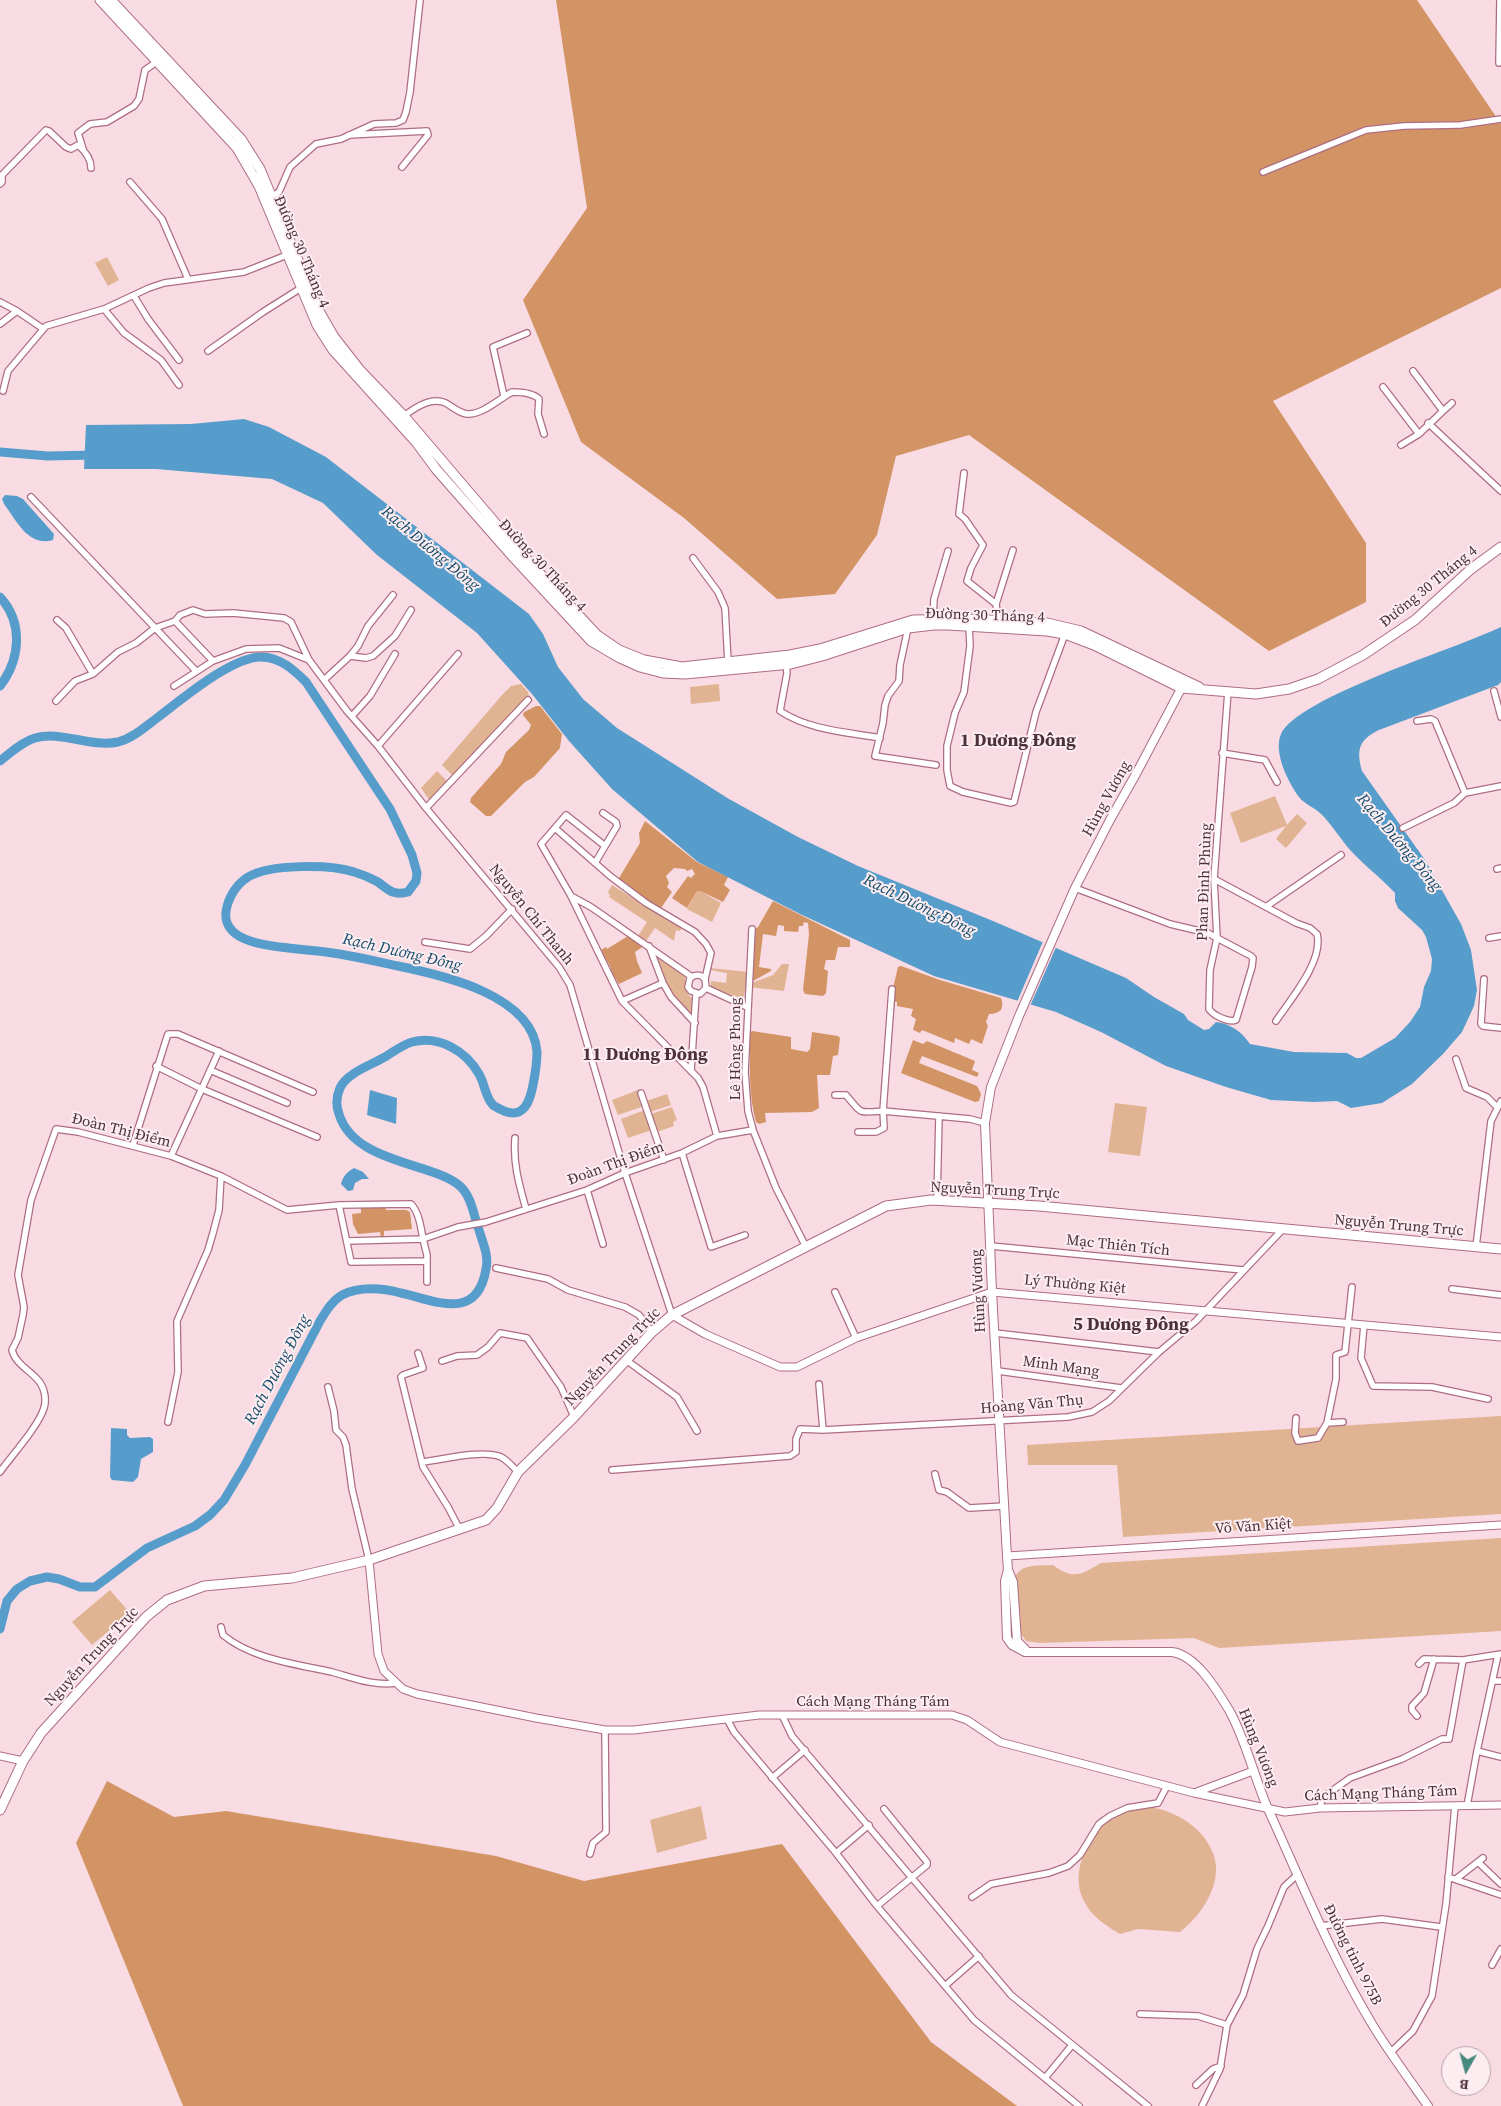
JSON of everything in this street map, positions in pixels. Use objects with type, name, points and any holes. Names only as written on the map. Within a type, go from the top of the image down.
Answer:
[{"type":"main road","name":"Đường 30 Tháng 4","points":[[100,0],[158,61],[178,77]]},
{"type":"main road","name":"Đường 30 Tháng 4","points":[[111,0],[178,77],[253,157],[271,198],[301,288],[316,325],[410,436],[594,638],[644,660],[682,671],[785,660],[933,619],[1048,631],[1067,630]]},
{"type":"main road","name":"Đường 30 Tháng 4","points":[[225,127],[249,167],[290,253],[329,328],[356,371],[404,416],[440,467]]},
{"type":"main road","name":"Đường 30 Tháng 4","points":[[907,625],[998,620],[1067,630],[1183,685],[1256,694],[1288,689],[1325,676],[1401,630],[1471,569],[1501,547]]},
{"type":"main road","name":"Đường 30 Tháng 4","points":[[682,671],[728,662],[785,660]]},
{"type":"main road","name":"Hùng Vương","points":[[1183,685],[1136,774],[1110,818],[1075,888],[1019,1016],[991,1087],[985,1123],[992,1292],[1008,1570],[1013,1582],[1017,1641],[1023,1648],[1033,1652],[1172,1652],[1187,1657],[1202,1671],[1236,1724],[1252,1771],[1268,1807]]},
{"type":"main road","name":"Nguyễn Trung Trực","points":[[0,1810],[23,1761],[41,1733],[146,1617],[167,1600],[204,1586],[292,1578],[368,1560],[486,1520],[491,1516],[518,1472],[574,1417],[652,1332],[672,1316],[886,1206],[937,1200],[1039,1206],[1501,1249]]},
{"type":"main road","name":"Đường tỉnh 975B","points":[[1268,1807],[1320,1926],[1372,2023],[1428,2106]]},
{"type":"street","points":[[271,198],[279,192],[290,167],[316,144],[329,143],[374,124],[396,124],[405,117],[410,92],[420,0]]},
{"type":"street","points":[[1499,63],[1500,0]]},
{"type":"street","points":[[91,168],[91,163],[84,150],[79,133],[90,124],[107,122],[134,106],[139,99],[145,70],[158,61]]},
{"type":"street","points":[[1263,172],[1366,130],[1404,126],[1460,125],[1501,119]]},
{"type":"street","points":[[0,184],[2,182],[2,175],[46,130],[66,147],[71,149],[78,145],[84,150]]},
{"type":"street","points":[[349,135],[427,131],[428,135],[402,166]]},
{"type":"street","points":[[130,182],[162,219],[188,279]]},
{"type":"street","points":[[3,391],[8,371],[42,328],[104,309],[164,283],[244,272],[290,253]]},
{"type":"street","points":[[208,351],[301,288]]},
{"type":"street","points":[[134,296],[148,319],[179,360]]},
{"type":"street","points":[[0,302],[42,328]]},
{"type":"street","points":[[104,309],[124,334],[161,360],[179,385]]},
{"type":"street","points":[[0,324],[17,311]]},
{"type":"street","points":[[504,396],[493,346],[527,333]]},
{"type":"street","points":[[1413,371],[1443,410]]},
{"type":"street","points":[[1384,387],[1419,434]]},
{"type":"street","points":[[404,416],[421,405],[437,400],[443,401],[461,412],[473,414],[504,396],[518,392],[538,397],[538,414],[544,434]]},
{"type":"street","points":[[1400,445],[1419,434],[1428,423],[1452,404]]},
{"type":"street","points":[[1428,423],[1501,492]]},
{"type":"street","points":[[964,473],[959,514],[966,519],[983,545],[971,568],[967,581],[996,604]]},
{"type":"street","points":[[31,497],[196,671]]},
{"type":"street","points":[[998,620],[996,604],[1013,550]]},
{"type":"street","points":[[933,619],[934,599],[948,552]]},
{"type":"street","points":[[693,558],[718,592],[725,608],[728,662]]},
{"type":"street","points":[[325,679],[350,656],[358,646],[368,626],[393,595]]},
{"type":"street","points":[[56,701],[75,681],[94,674],[118,652],[136,643],[155,628],[175,621],[180,615],[193,610],[205,614],[284,618],[290,622],[309,660]]},
{"type":"street","points":[[350,656],[366,658],[373,656],[395,636],[411,610]]},
{"type":"street","points":[[57,620],[66,628],[94,674]]},
{"type":"street","points":[[175,621],[213,661]]},
{"type":"street","points":[[969,622],[970,646],[964,692],[955,713],[947,746],[947,770],[950,786],[963,792],[1011,803],[1014,802],[1036,712],[1067,630]]},
{"type":"street","points":[[907,625],[906,646],[900,665],[899,681],[888,696],[885,705],[880,738],[875,754],[876,758],[936,765]]},
{"type":"street","points":[[174,686],[213,661],[246,649],[270,647],[285,650],[309,660]]},
{"type":"street","points":[[352,716],[370,696],[395,654]]},
{"type":"street","points":[[378,746],[458,654]]},
{"type":"street","name":"Nguyễn Chí Thanh","points":[[309,660],[347,711],[378,746],[426,808],[559,966],[570,985],[625,1173],[672,1316]]},
{"type":"street","points":[[785,660],[787,673],[780,710],[787,716],[809,726],[880,738]]},
{"type":"street","name":"Phan Đình Phùng","points":[[1217,938],[1253,958],[1252,967],[1234,1022],[1209,1009],[1210,970],[1217,938],[1214,879],[1228,691]]},
{"type":"street","points":[[1494,691],[1501,717]]},
{"type":"street","points":[[426,808],[528,700]]},
{"type":"street","points":[[1417,721],[1431,719],[1435,721],[1465,793]]},
{"type":"street","points":[[1222,753],[1265,760],[1277,782]]},
{"type":"street","points":[[1403,828],[1454,803],[1465,793],[1501,786]]},
{"type":"street","points":[[605,846],[568,813],[542,841],[541,846],[571,896],[622,1001],[691,1072],[703,1087],[717,1136]]},
{"type":"street","points":[[595,863],[617,826],[616,822],[603,813]]},
{"type":"street","points":[[555,828],[595,863],[646,903],[695,932],[711,953],[705,979],[706,988],[702,993],[696,994],[691,992],[688,987],[689,980],[692,977]]},
{"type":"street","points":[[1268,906],[1341,855]]},
{"type":"street","points":[[1214,879],[1268,906],[1296,923],[1313,930],[1318,939],[1308,974],[1276,1021]]},
{"type":"street","points":[[1075,888],[1170,924],[1208,933],[1217,938]]},
{"type":"street","points":[[571,896],[592,906],[692,977],[701,976],[705,979]]},
{"type":"street","points":[[426,942],[470,949],[486,936],[512,909]]},
{"type":"street","name":"Lê Hồng Phong","points":[[752,928],[747,1007],[746,1084],[748,1111],[753,1130],[776,1188],[806,1247]]},
{"type":"street","points":[[1489,938],[1501,936]]},
{"type":"street","points":[[649,946],[663,983],[671,997],[695,1023]]},
{"type":"street","points":[[1484,979],[1481,1024],[1483,1026],[1501,1028]]},
{"type":"street","points":[[622,1001],[663,983]]},
{"type":"street","points":[[706,988],[747,1007]]},
{"type":"street","points":[[858,1132],[876,1132],[884,1128],[883,1111],[892,989]]},
{"type":"street","points":[[691,1072],[696,994]]},
{"type":"street","points":[[132,1145],[156,1066],[168,1034],[171,1033],[219,1051],[313,1092]]},
{"type":"street","points":[[171,1156],[219,1051]]},
{"type":"street","points":[[1456,1059],[1466,1088],[1487,1097],[1497,1107]]},
{"type":"street","points":[[156,1066],[202,1089],[317,1137]]},
{"type":"street","points":[[210,1070],[287,1104]]},
{"type":"street","points":[[641,1093],[664,1160]]},
{"type":"street","points":[[834,1095],[846,1095],[852,1105],[864,1112],[883,1111],[970,1118],[985,1123]]},
{"type":"street","points":[[1476,1247],[1491,1121],[1501,1101]]},
{"type":"street","points":[[937,1200],[939,1116]]},
{"type":"street","name":"Đoàn Thị Điểm","points":[[0,1472],[41,1415],[45,1403],[43,1387],[40,1382],[17,1361],[12,1350],[21,1330],[24,1307],[18,1275],[28,1217],[54,1130],[67,1130],[171,1156],[221,1176],[287,1210],[339,1205],[410,1204],[413,1206],[423,1239],[458,1227],[486,1222],[587,1190],[625,1173],[682,1153],[717,1136],[753,1130]]},
{"type":"street","points":[[515,1138],[514,1160],[516,1177],[526,1209]]},
{"type":"street","points":[[682,1153],[711,1247],[745,1235]]},
{"type":"street","points":[[168,1422],[178,1372],[177,1321],[213,1233],[219,1210],[221,1176]]},
{"type":"street","points":[[587,1190],[602,1244]]},
{"type":"street","points":[[339,1205],[350,1262],[427,1261]]},
{"type":"street","name":"Hoàng Văn Thụ","points":[[612,1470],[790,1456],[796,1452],[800,1428],[823,1430],[1082,1415],[1102,1407],[1206,1310],[1283,1229]]},
{"type":"street","points":[[347,1241],[423,1239],[427,1261],[427,1282]]},
{"type":"street","name":"Mạc Thiên Tích","points":[[991,1246],[1244,1270]]},
{"type":"street","points":[[496,1268],[548,1279],[564,1289],[625,1307],[638,1316],[652,1332]]},
{"type":"street","points":[[1296,1418],[1295,1433],[1298,1441],[1318,1438],[1327,1423],[1336,1379],[1336,1357],[1345,1352],[1352,1287]]},
{"type":"street","points":[[1452,1288],[1501,1295]]},
{"type":"street","points":[[834,1292],[856,1338]]},
{"type":"street","name":"Lý Thường Kiệt","points":[[672,1316],[705,1334],[780,1367],[797,1367],[856,1338],[992,1292],[1501,1337]]},
{"type":"street","points":[[1364,1325],[1361,1358],[1373,1386],[1426,1386],[1488,1399]]},
{"type":"street","points":[[995,1332],[1159,1352]]},
{"type":"street","points":[[442,1361],[457,1356],[478,1355],[500,1334],[505,1333],[528,1338],[561,1387],[574,1417]]},
{"type":"street","points":[[418,1353],[423,1368],[401,1377],[426,1474],[448,1507],[460,1530]]},
{"type":"street","points":[[626,1360],[677,1397],[697,1431]]},
{"type":"street","name":"Minh Mạng","points":[[998,1371],[1122,1388]]},
{"type":"street","points":[[819,1384],[823,1430]]},
{"type":"street","points":[[328,1388],[334,1411],[336,1430],[343,1437],[346,1445],[352,1488],[368,1560]]},
{"type":"street","points":[[1327,1423],[1343,1422]]},
{"type":"street","points":[[422,1462],[483,1454],[496,1455],[502,1457],[518,1472]]},
{"type":"street","points":[[936,1474],[938,1490],[947,1492],[965,1507],[975,1509],[1005,1506]]},
{"type":"street","name":"Võ Văn Kiệt","points":[[1007,1556],[1501,1525]]},
{"type":"street","name":"Cách Mạng Tháng Tám","points":[[368,1560],[378,1654],[384,1671],[403,1689],[417,1694],[605,1730],[634,1730],[751,1715],[952,1715],[966,1720],[1000,1742],[1194,1793],[1285,1812],[1320,1808],[1501,1805]]},
{"type":"street","points":[[221,1627],[223,1635],[229,1640],[257,1654],[370,1683],[396,1683]]},
{"type":"street","points":[[1419,1664],[1424,1659],[1463,1660],[1500,1654],[1477,1751],[1467,1806]]},
{"type":"street","points":[[1417,1716],[1412,1710],[1412,1706],[1424,1693],[1434,1659]]},
{"type":"street","points":[[1320,1808],[1322,1798],[1350,1778],[1402,1759],[1442,1739],[1449,1739],[1463,1660]]},
{"type":"street","points":[[1493,1681],[1501,1681]]},
{"type":"street","points":[[782,1715],[792,1736],[1011,1995],[1148,2106]]},
{"type":"street","points":[[727,1719],[734,1732],[836,1853],[877,1906],[974,2020],[1080,2106]]},
{"type":"street","points":[[590,1854],[593,1843],[606,1832],[605,1730]]},
{"type":"street","points":[[772,1778],[805,1750]]},
{"type":"street","points":[[1477,1751],[1501,1756]]},
{"type":"street","points":[[0,1756],[23,1761]]},
{"type":"street","points":[[1194,1793],[1252,1771]]},
{"type":"street","points":[[972,1897],[990,1884],[1049,1873],[1068,1866],[1080,1855],[1099,1824],[1127,1808],[1158,1803],[1167,1786]]},
{"type":"street","points":[[1391,2052],[1412,2032],[1432,1996],[1446,1904],[1455,1806]]},
{"type":"street","points":[[877,1906],[926,1865],[927,1862],[884,1808]]},
{"type":"street","points":[[836,1853],[869,1825]]},
{"type":"street","points":[[1456,1879],[1481,1860],[1501,1884]]},
{"type":"street","points":[[1202,2106],[1221,2066],[1227,2024],[1243,1995],[1257,1949],[1284,1886],[1298,1874]]},
{"type":"street","points":[[1448,1877],[1501,1895]]},
{"type":"street","points":[[1320,1926],[1382,1919],[1441,1928]]},
{"type":"street","points":[[1492,1965],[1501,1949]]},
{"type":"street","points":[[946,1985],[979,1956]]},
{"type":"street","points":[[1140,2014],[1198,2016],[1227,2024]]},
{"type":"street","points":[[1045,2078],[1072,2045]]},
{"type":"street","points":[[1196,2085],[1213,2069],[1221,2066]]},
{"type":"shaded area","points":[[556,0],[1417,0],[1501,124],[1501,288],[1273,401],[1366,543],[1366,602],[1269,651],[969,435],[896,456],[877,535],[835,594],[777,599],[684,518],[581,442],[523,300],[587,208]]},
{"type":"shaded area","points":[[107,257],[119,280],[108,286],[95,263]]},
{"type":"shaded area","points":[[521,684],[529,696],[457,775],[453,776],[442,765],[502,695],[511,686]]},
{"type":"shaded area","points":[[719,684],[720,701],[691,704],[690,687]]},
{"type":"shaded area","points":[[540,706],[562,734],[560,748],[534,777],[525,782],[491,816],[486,816],[470,802],[471,798],[501,764],[506,752],[529,730],[531,725],[523,715],[524,712]]},
{"type":"shaded area","points":[[437,771],[448,782],[430,801],[421,788]]},
{"type":"shaded area","points":[[1275,796],[1287,825],[1297,814],[1307,823],[1286,848],[1276,839],[1286,826],[1241,843],[1230,813]]},
{"type":"shaded area","points":[[645,821],[697,862],[728,877],[724,885],[730,890],[723,902],[700,891],[697,891],[687,908],[672,898],[688,876],[691,878],[695,874],[692,869],[687,871],[674,868],[666,876],[669,883],[667,887],[672,892],[659,909],[620,882],[619,878],[640,843],[639,833]]},
{"type":"shaded area","points":[[612,885],[682,929],[676,930],[674,941],[655,928],[646,941],[638,936],[647,922],[609,897],[608,892]]},
{"type":"shaded area","points":[[697,891],[721,903],[712,922],[687,909]]},
{"type":"shaded area","points":[[773,901],[850,940],[850,947],[838,947],[835,960],[826,960],[824,969],[828,971],[826,993],[823,996],[805,994],[803,990],[809,934],[808,923],[804,922],[803,926],[799,926],[798,932],[784,931],[784,926],[778,925],[776,936],[763,934],[759,967],[771,969],[771,971],[753,981],[751,980],[754,930],[758,927]]},
{"type":"shaded area","points":[[628,936],[644,946],[635,952],[642,973],[619,984],[614,976],[612,978],[608,970],[611,968],[601,950],[606,947],[607,949]]},
{"type":"shaded area","points":[[661,958],[684,974],[685,990],[693,999],[693,1014],[681,1004],[665,983],[659,967],[658,959]]},
{"type":"shaded area","points":[[782,964],[789,964],[784,991],[749,987],[749,984],[773,975]]},
{"type":"shaded area","points":[[901,966],[1001,998],[1001,1010],[989,1014],[986,1022],[988,1026],[982,1044],[971,1039],[969,1044],[955,1038],[954,1043],[922,1030],[920,1033],[913,1030],[916,1019],[911,1016],[913,1009],[897,1006],[897,1002],[893,1001],[893,988],[898,967]]},
{"type":"shaded area","points":[[710,968],[748,972],[744,996],[741,998],[711,988],[711,981],[726,983],[727,973],[710,970]]},
{"type":"shaded area","points":[[752,1031],[791,1037],[791,1049],[807,1052],[810,1049],[812,1032],[838,1036],[840,1038],[838,1055],[833,1056],[830,1075],[817,1075],[819,1108],[812,1112],[765,1113],[766,1122],[759,1124],[756,1122],[750,1078],[750,1033]]},
{"type":"shaded area","points":[[913,1040],[923,1044],[927,1041],[975,1061],[972,1070],[979,1073],[977,1077],[922,1056],[919,1063],[977,1086],[981,1094],[979,1101],[975,1102],[901,1073]]},
{"type":"shaded area","points":[[638,1090],[644,1106],[618,1115],[612,1100]]},
{"type":"shaded area","points":[[667,1094],[671,1105],[650,1112],[646,1101]]},
{"type":"shaded area","points":[[1115,1103],[1147,1107],[1140,1156],[1108,1152]]},
{"type":"shaded area","points":[[672,1107],[677,1120],[673,1122],[674,1126],[657,1132],[651,1114]]},
{"type":"shaded area","points":[[645,1110],[652,1130],[628,1138],[621,1119]]},
{"type":"shaded area","points":[[385,1206],[386,1210],[406,1210],[410,1212],[412,1229],[384,1231],[384,1238],[381,1238],[380,1232],[358,1234],[353,1224],[352,1214],[361,1213],[361,1207]]},
{"type":"shaded area","points":[[1501,1416],[1501,1514],[1123,1537],[1117,1465],[1028,1465],[1027,1445]]},
{"type":"shaded area","points":[[1501,1538],[1501,1631],[1219,1648],[1194,1638],[1039,1643],[1026,1641],[1021,1634],[1015,1577],[1022,1569],[1031,1566],[1053,1565],[1066,1573],[1077,1574],[1101,1563]]},
{"type":"shaded area","points":[[110,1590],[130,1613],[92,1645],[72,1622]]},
{"type":"shaded area","points":[[107,1781],[174,1817],[226,1811],[496,1856],[584,1881],[782,1844],[931,2042],[1017,2106],[183,2106],[76,1843]]},
{"type":"shaded area","points":[[701,1806],[707,1839],[657,1853],[650,1820]]},
{"type":"shaded area","points":[[1150,1807],[1170,1812],[1188,1822],[1204,1837],[1214,1856],[1216,1867],[1213,1888],[1202,1908],[1180,1932],[1138,1929],[1120,1934],[1104,1924],[1087,1907],[1080,1888],[1081,1861],[1094,1835],[1104,1824],[1127,1810]]},
{"type":"water","points":[[244,419],[269,427],[326,457],[529,614],[543,634],[558,667],[583,699],[617,728],[729,799],[798,837],[858,866],[1126,978],[1184,1014],[1188,1020],[1204,1030],[1209,1029],[1216,1022],[1221,1023],[1236,1029],[1250,1044],[1294,1052],[1347,1053],[1356,1058],[1361,1058],[1395,1038],[1410,1022],[1420,1007],[1424,987],[1431,971],[1432,959],[1426,937],[1422,930],[1398,908],[1395,901],[1395,893],[1351,851],[1324,817],[1306,804],[1295,791],[1286,775],[1280,758],[1279,741],[1281,734],[1294,720],[1316,705],[1347,689],[1501,627],[1501,682],[1498,685],[1379,730],[1363,742],[1359,751],[1362,771],[1425,860],[1461,924],[1471,950],[1477,990],[1474,1006],[1462,1032],[1443,1054],[1412,1084],[1382,1103],[1351,1108],[1337,1101],[1271,1100],[1166,1066],[1101,1032],[1056,1012],[934,976],[800,914],[698,862],[612,789],[569,741],[532,694],[477,633],[377,555],[323,503],[272,479],[156,469],[84,469],[86,425],[191,424]]},
{"type":"water","points":[[5,495],[17,496],[23,499],[54,534],[53,540],[37,540],[24,531],[4,504],[2,499]]},
{"type":"water","points":[[370,1090],[397,1098],[396,1124],[367,1115]]},
{"type":"water","points":[[354,1168],[363,1172],[369,1179],[362,1179],[355,1183],[353,1190],[348,1191],[341,1184],[346,1174]]},
{"type":"water","points":[[111,1428],[127,1429],[127,1435],[130,1438],[150,1437],[153,1439],[153,1452],[141,1459],[138,1477],[133,1482],[112,1480],[110,1477]]},
{"type":"pier","points":[[1044,939],[1057,945],[1030,1006],[1017,1002]]},
{"type":"waterway","name":"Rạch Dương Đông","points":[[0,452],[48,456],[95,455]]},
{"type":"waterway","name":"Rạch Dương Đông","points":[[0,597],[8,607],[16,630],[15,653],[12,665],[0,686]]},
{"type":"waterway","name":"Rạch Dương Đông","points":[[0,761],[25,742],[45,736],[65,737],[97,743],[118,742],[139,732],[207,681],[235,664],[261,657],[280,662],[306,682],[390,809],[412,855],[417,873],[416,881],[408,892],[399,893],[392,892],[369,878],[343,869],[300,867],[258,873],[243,881],[231,896],[226,912],[226,921],[230,928],[237,935],[260,944],[362,958],[438,975],[460,982],[503,1002],[520,1016],[532,1032],[537,1052],[532,1091],[525,1107],[517,1113],[504,1111],[493,1105],[488,1098],[479,1074],[467,1058],[451,1047],[432,1041],[422,1040],[405,1045],[359,1070],[343,1083],[338,1095],[337,1108],[345,1128],[355,1138],[381,1154],[447,1178],[465,1191],[486,1254],[487,1264],[481,1286],[474,1297],[464,1302],[452,1304],[379,1289],[356,1290],[338,1297],[320,1321],[245,1465],[224,1500],[210,1515],[195,1526],[147,1548],[95,1587],[80,1587],[59,1579],[47,1577],[30,1581],[17,1589],[7,1601],[0,1629]]},
{"type":"district","name":"1 Dương Đông","points":[[1018,741]]},
{"type":"district","name":"11 Dương Đông","points":[[645,1055]]},
{"type":"district","name":"5 Dương Đông","points":[[1131,1325]]}]
